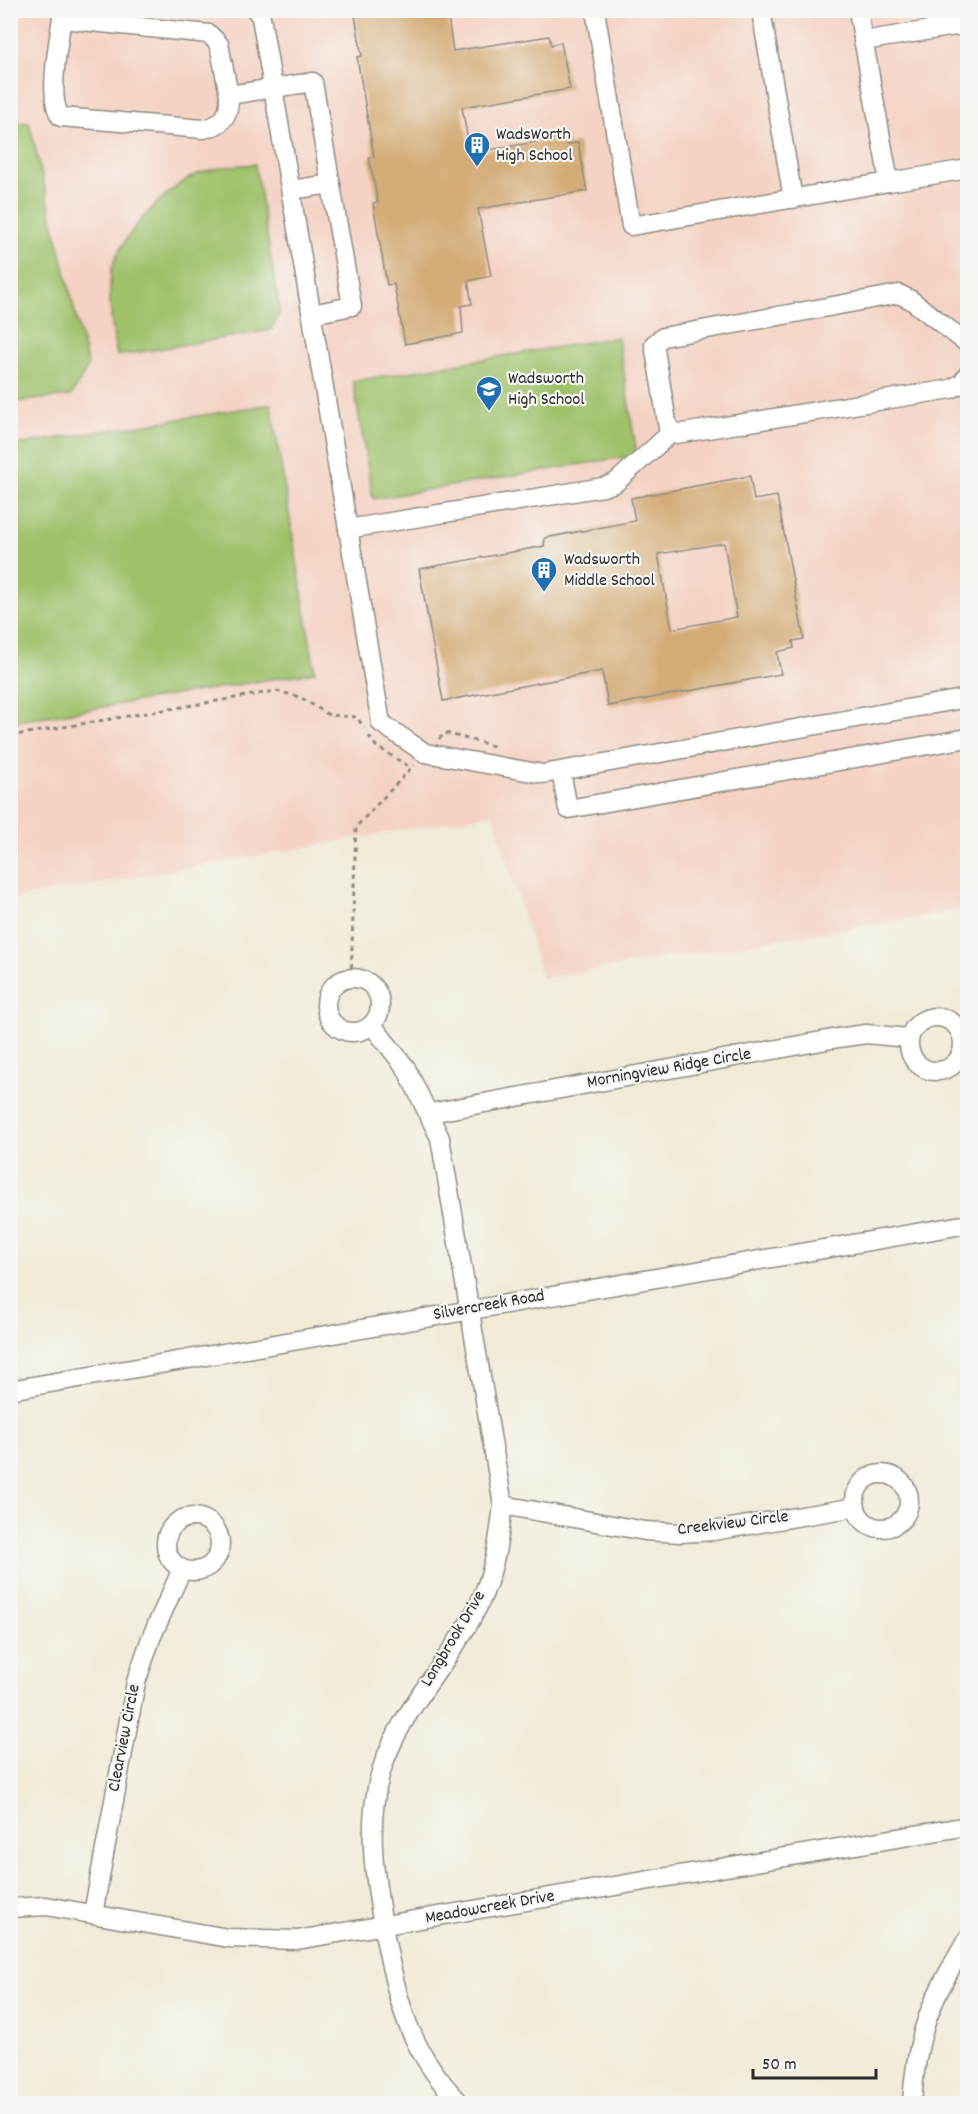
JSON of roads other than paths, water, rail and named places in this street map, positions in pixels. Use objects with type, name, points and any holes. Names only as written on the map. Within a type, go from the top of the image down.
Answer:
[{"type":"street","points":[[256,10],[261,17],[381,723],[426,753],[543,774],[968,698]]},
{"type":"street","points":[[595,10],[631,226],[968,169]]},
{"type":"street","points":[[761,10],[793,199]]},
{"type":"street","points":[[858,10],[889,182]]},
{"type":"street","points":[[62,15],[209,34],[219,44],[229,95],[230,107],[225,120],[214,128],[203,129],[61,117],[57,112],[54,96],[62,15]]},
{"type":"street","points":[[863,41],[968,24]]},
{"type":"street","points":[[229,95],[313,82],[352,306],[312,314]]},
{"type":"street","points":[[291,190],[331,184]]},
{"type":"street","points":[[968,344],[911,300],[899,294],[663,337],[654,344],[668,428],[677,434],[951,389],[962,383],[968,374]]},
{"type":"street","points":[[348,530],[603,487],[615,483],[673,431]]},
{"type":"street","points":[[561,771],[568,809],[968,738]]},
{"type":"street","name":"Longbrook Drive","points":[[372,1025],[406,1068],[430,1113],[440,1138],[503,1505],[496,1553],[478,1606],[405,1717],[391,1745],[380,1774],[371,1836],[396,1993],[413,2040],[443,2085],[461,2103]]},
{"type":"street","name":"Morningview Ridge Circle","points":[[430,1113],[837,1038],[866,1034],[909,1038]]},
{"type":"street","name":"Silvercreek Road","points":[[10,1389],[968,1224]]},
{"type":"street","name":"Creekview Circle","points":[[503,1505],[645,1531],[681,1533],[856,1507]]},
{"type":"street","name":"Clearview Circle","points":[[93,1914],[136,1682],[151,1638],[182,1569]]},
{"type":"street","name":"Meadowcreek Drive","points":[[10,1908],[45,1906],[228,1938],[261,1941],[297,1940],[968,1826]]},
{"type":"street","points":[[912,2103],[914,2070],[931,2004],[968,1938]]},
{"type":"place","name":"WadsWorth High School","points":[[477,168]]},
{"type":"place","name":"Wadsworth High School","points":[[489,412]]},
{"type":"place","name":"Wadsworth Middle School","points":[[544,593]]}]
